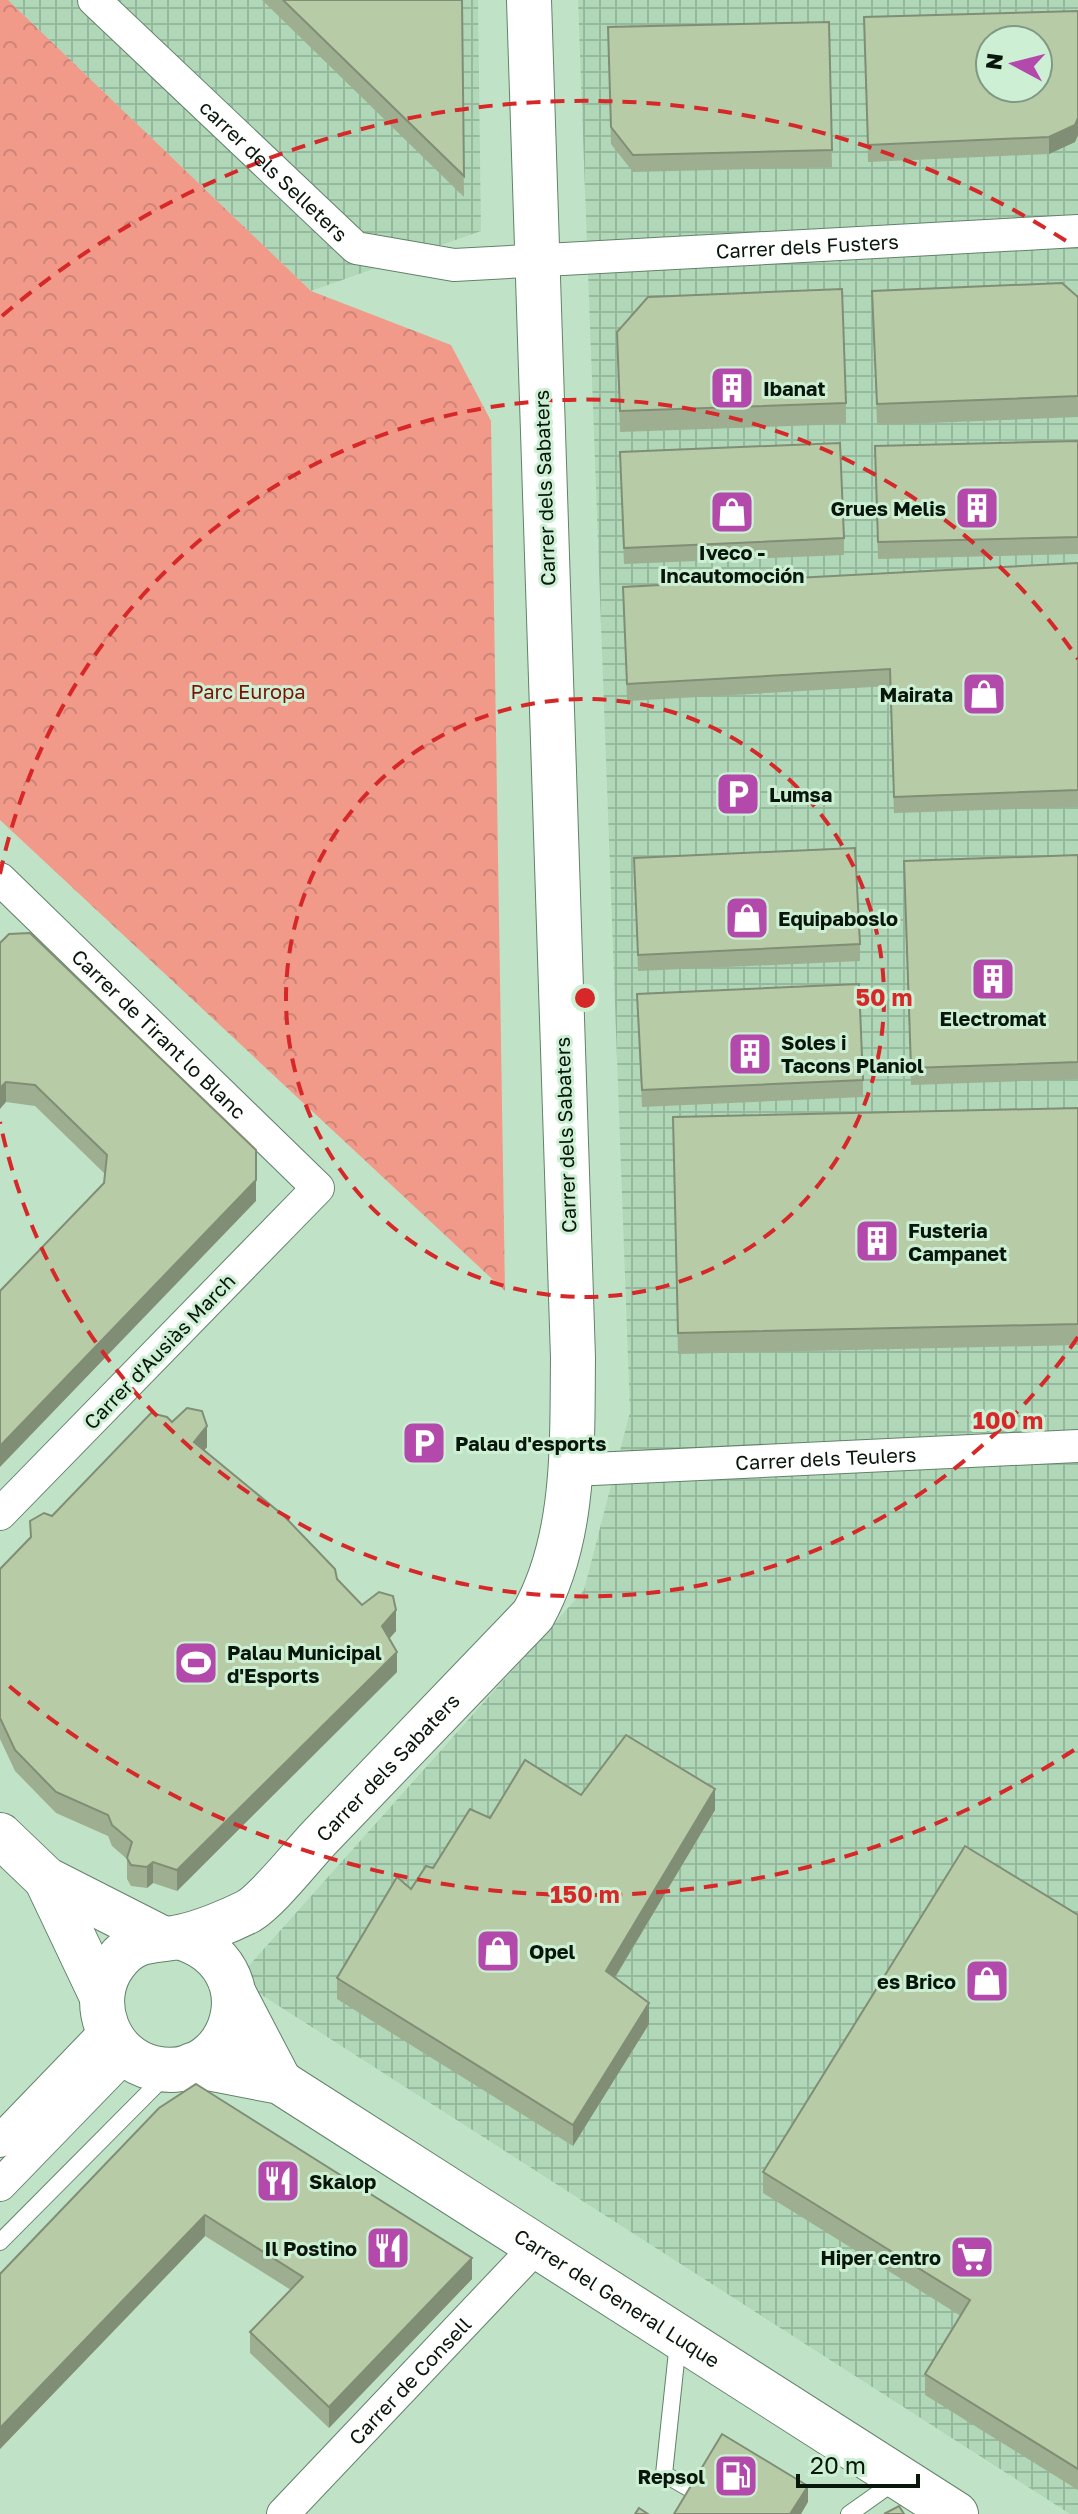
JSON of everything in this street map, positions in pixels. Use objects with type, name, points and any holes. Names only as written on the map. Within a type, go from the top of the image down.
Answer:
[{"type":"street","name":"carrer dels Selleters","points":[[94,0],[356,248],[454,265],[538,258]]},
{"type":"street","name":"Carrer dels Sabaters","points":[[169,1937],[250,1911],[533,1615],[551,1583],[572,1470],[572,1342],[529,0]]},
{"type":"street","name":"Carrer dels Fusters","points":[[538,258],[1078,231]]},
{"type":"street","name":"Carrer de Tirant lo Blanc","points":[[6,897],[318,1188]]},
{"type":"street","name":"Carrer d'Ausiàs March","points":[[0,1514],[318,1188]]},
{"type":"street","name":"Carrer dels Teulers","points":[[572,1470],[1078,1446]]},
{"type":"street","points":[[0,1835],[46,1879],[169,1937],[211,1952],[224,1965],[233,1988],[233,2016],[226,2037],[211,2054],[181,2068],[155,2069],[112,2027],[46,1879]]},
{"type":"street","name":"Carrer dels Sabaters","points":[[233,1988],[250,1911]]},
{"type":"street","points":[[0,2185],[112,2027],[114,1963],[135,1946],[169,1937]]},
{"type":"street","name":"Carrer del General Luque","points":[[233,1988],[280,2082]]},
{"type":"street","points":[[0,2141],[112,2027]]},
{"type":"street","name":"Carrer del General Luque","points":[[181,2068],[280,2082],[956,2514]]},
{"type":"street","name":"Carrer de Consell","points":[[283,2514],[537,2246]]},
{"type":"lane","points":[[0,2242],[181,2068]]},
{"type":"lane","points":[[679,2336],[664,2474],[734,2514]]},
{"type":"lane","points":[[849,2514],[900,2478]]},
{"type":"shaded area","points":[[8,0],[478,0],[481,231],[311,291]]},
{"type":"shaded area","points":[[578,0],[1078,0],[1078,2514],[1070,2514],[237,1979],[584,1590],[630,1412]]},
{"type":"green space","name":"Parc Europa","points":[[0,0],[8,0],[311,291],[451,345],[491,421],[505,1291],[0,820]]},
{"type":"building","points":[[283,0],[462,0],[464,176]]},
{"type":"building","points":[[1078,11],[1078,118],[1075,125],[1049,137],[868,145],[864,17]]},
{"type":"building","points":[[829,22],[832,150],[633,155],[611,127],[608,27]]},
{"type":"building","name":"Ibanat","points":[[1062,283],[1078,297],[1078,396],[877,404],[872,291]]},
{"type":"building","name":"Ibanat","points":[[842,289],[846,403],[620,411],[617,332],[648,297]]},
{"type":"building","name":"Grues Melis","points":[[1078,441],[1078,537],[878,542],[875,446]]},
{"type":"building","name":"Iveco - Incautomoción","points":[[840,443],[844,538],[624,548],[620,452]]},
{"type":"building","name":"Mairata","points":[[1078,563],[1078,790],[894,797],[890,669],[627,684],[623,587]]},
{"type":"building","name":"Equipaboslo","points":[[855,848],[860,944],[638,955],[634,858]]},
{"type":"building","name":"Electromat","points":[[1078,855],[1078,1062],[911,1068],[904,861]]},
{"type":"building","points":[[30,933],[256,1150],[256,1180],[0,1446],[0,1291],[104,1183],[107,1155],[35,1085],[6,1082],[0,1088],[0,943],[9,934]]},
{"type":"building","name":"Soles i Tacons Planiol","points":[[859,984],[863,1080],[642,1090],[637,994]]},
{"type":"building","name":"Fusteria Campanet","points":[[1078,1108],[1078,1324],[678,1333],[673,1117]]},
{"type":"building","name":"Palau Municipal d'Esports","points":[[187,1408],[202,1411],[207,1426],[194,1442],[284,1516],[335,1569],[337,1579],[362,1605],[379,1592],[393,1596],[396,1610],[382,1626],[397,1652],[177,1870],[153,1862],[147,1867],[131,1865],[127,1858],[132,1842],[112,1825],[108,1815],[56,1792],[15,1750],[0,1718],[0,1569],[31,1537],[30,1521],[44,1513],[52,1516],[151,1413],[167,1417],[172,1422]]},
{"type":"building","name":"Opel","points":[[626,1735],[715,1789],[606,1971],[649,2003],[573,2125],[337,1978],[397,1877],[411,1889],[426,1866],[433,1868],[470,1809],[490,1818],[525,1760],[581,1795]]},
{"type":"building","name":"Hiper centro","points":[[965,1846],[1078,1915],[1078,2469],[925,2374],[970,2300],[763,2172]]},
{"type":"building","points":[[196,2084],[472,2258],[329,2407],[250,2332],[303,2277],[205,2215],[0,2428],[0,2274],[159,2108]]},
{"type":"building","name":"Repsol","points":[[722,2434],[808,2486],[790,2514],[674,2514]]},
{"type":"building","points":[[899,2506],[904,2514],[884,2514]]},
{"type":"place","name":"Ibanat","points":[[732,388]]},
{"type":"place","name":"Grues Melis","points":[[977,508]]},
{"type":"place","name":"Iveco - Incautomoción","points":[[732,512]]},
{"type":"place","name":"Mairata","points":[[984,694]]},
{"type":"place","name":"Lumsa","points":[[738,794]]},
{"type":"place","name":"Equipaboslo","points":[[747,918]]},
{"type":"place","name":"Electromat","points":[[993,979]]},
{"type":"place","name":"Soles i Tacons Planiol","points":[[750,1054]]},
{"type":"place","name":"Fusteria Campanet","points":[[877,1241]]},
{"type":"place","name":"Palau d'esports","points":[[424,1443]]},
{"type":"place","name":"Palau Municipal d'Esports","points":[[196,1663]]},
{"type":"place","name":"Opel","points":[[498,1951]]},
{"type":"place","name":"es Brico","points":[[987,1981]]},
{"type":"place","name":"Skalop","points":[[278,2181]]},
{"type":"place","name":"Il Postino","points":[[388,2248]]},
{"type":"place","name":"Hiper centro","points":[[972,2257]]},
{"type":"place","name":"Repsol","points":[[736,2476]]}]
